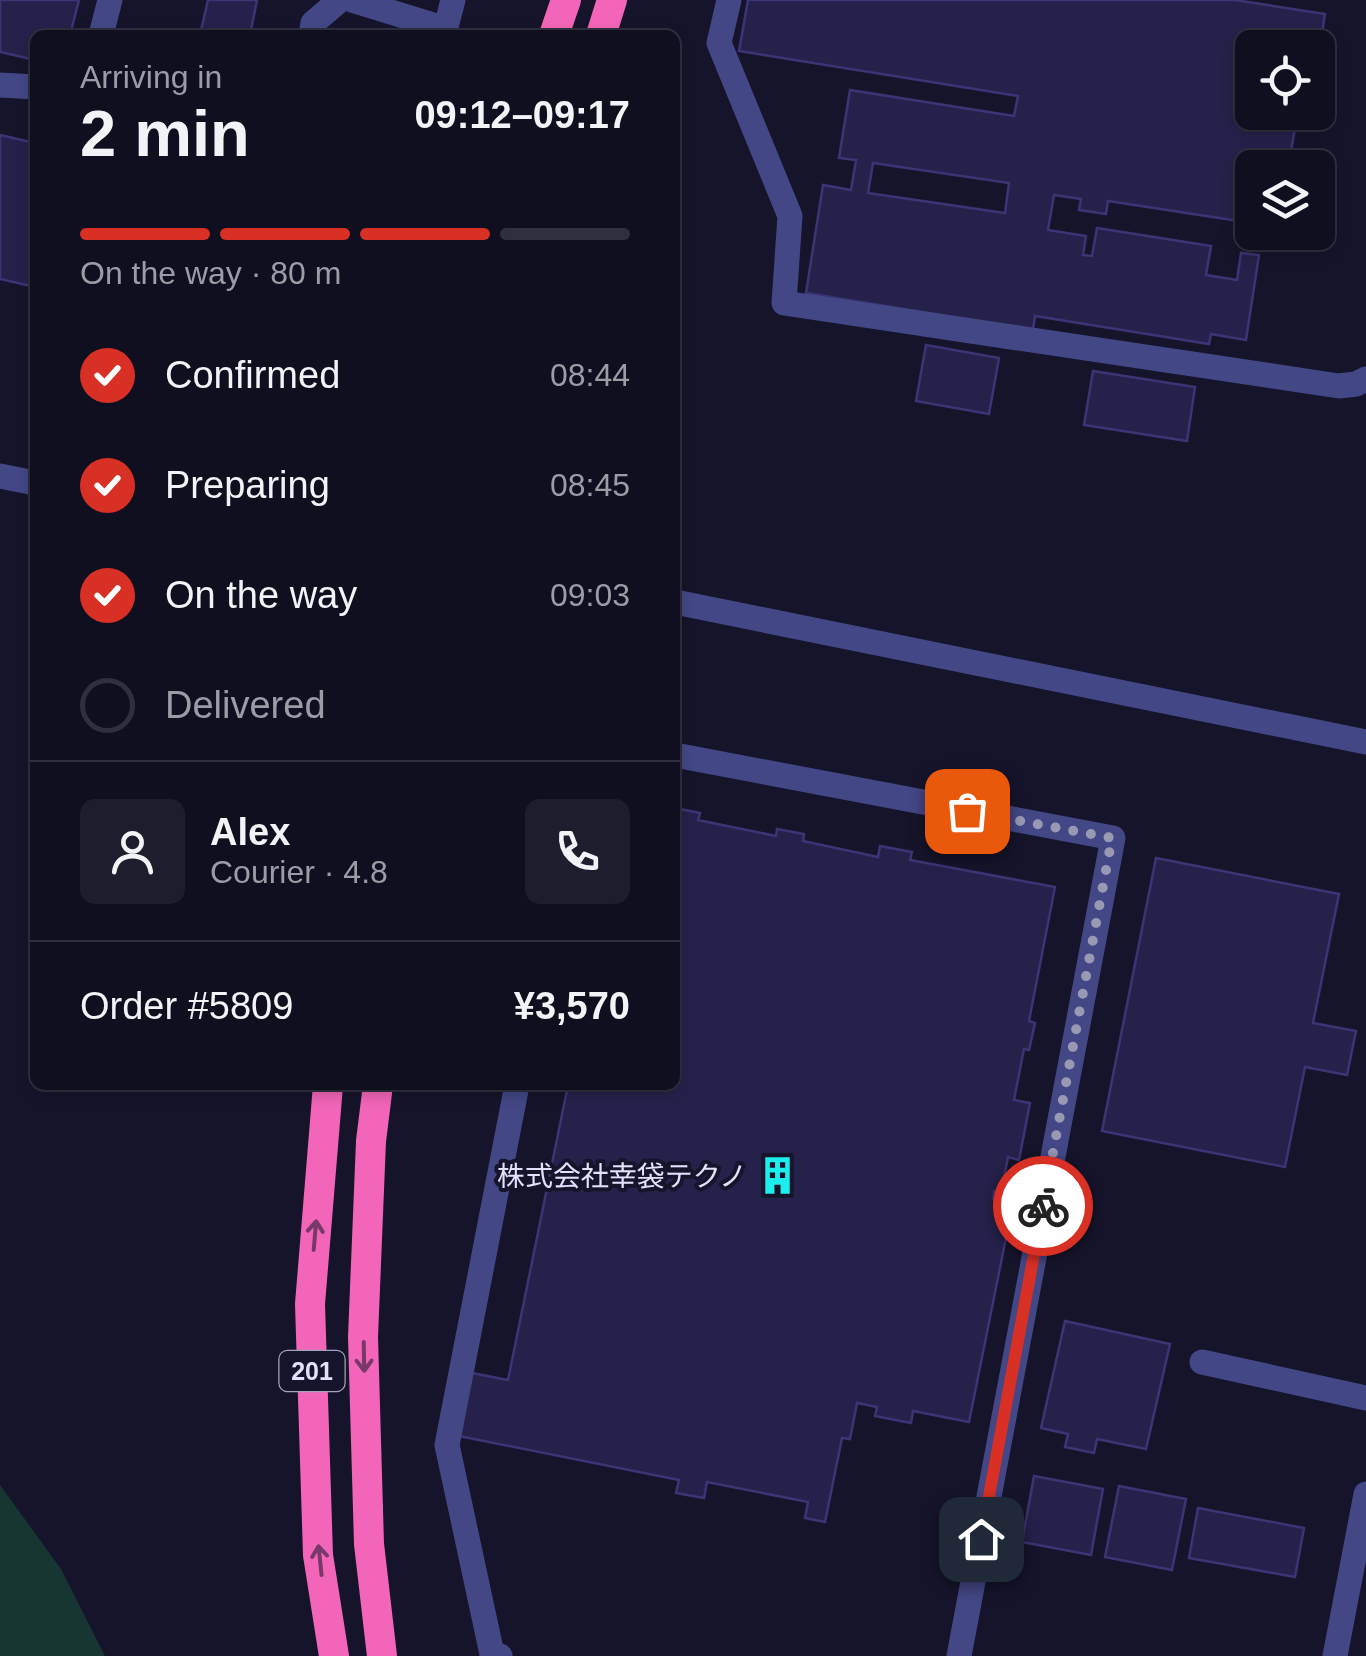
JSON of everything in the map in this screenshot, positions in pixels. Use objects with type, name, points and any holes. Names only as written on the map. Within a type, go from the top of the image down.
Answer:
[{"type":"highway","points":[[556,30],[566,0]]},
{"type":"highway","points":[[603,30],[612,0]]},
{"type":"highway","name":"201","points":[[328,1090],[310,1304],[318,1555],[334,1656]]},
{"type":"highway","name":"201","points":[[377,1090],[363,1337],[369,1544],[382,1656]]},
{"type":"street","points":[[102,30],[110,0]]},
{"type":"street","points":[[312,30],[314,23],[340,0]]},
{"type":"street","points":[[352,0],[439,30]]},
{"type":"street","points":[[446,30],[453,0]]},
{"type":"street","points":[[729,0],[720,43],[790,216],[784,303],[1339,386],[1366,379]]},
{"type":"street","points":[[0,85],[30,87]]},
{"type":"street","points":[[0,476],[30,482]]},
{"type":"street","points":[[680,603],[1366,742]]},
{"type":"street","points":[[680,756],[1112,838],[959,1656]]},
{"type":"street","points":[[500,1656],[492,1654],[447,1445],[517,1090]]},
{"type":"street","points":[[1202,1362],[1366,1398]]},
{"type":"street","points":[[1335,1656],[1355,1616],[1365,1504]]},
{"type":"green space","points":[[0,1485],[61,1569],[105,1656],[0,1656]]},
{"type":"building","points":[[0,0],[79,0],[71,30],[30,30],[30,59],[0,52]]},
{"type":"building","points":[[208,0],[257,0],[251,30],[201,30]]},
{"type":"building","points":[[748,0],[1235,0],[1325,14],[1323,30],[1235,30],[1235,130],[1295,130],[1291,150],[1235,150],[1235,220],[1108,201],[1106,214],[1079,210],[1081,199],[1054,195],[1048,230],[1086,236],[1083,255],[1092,256],[1097,228],[1211,246],[1206,275],[1237,280],[1241,253],[1259,255],[1246,340],[1211,334],[1209,344],[1035,316],[1033,330],[806,293],[823,185],[851,190],[856,160],[839,158],[850,90],[1014,116],[1018,96],[739,51]],"holes":[[[873,163],[1009,183],[1005,213],[868,193]]]},
{"type":"building","points":[[0,135],[30,142],[30,286],[0,279]]},
{"type":"building","points":[[926,345],[999,358],[989,414],[916,401]]},
{"type":"building","points":[[1093,371],[1195,387],[1187,441],[1084,425]]},
{"type":"building","name":"株式会社幸袋テクノ","points":[[680,809],[700,813],[698,820],[776,836],[777,829],[804,834],[803,841],[878,857],[880,846],[912,852],[910,860],[1055,887],[1029,1021],[1035,1023],[1029,1050],[1024,1049],[1014,1100],[1030,1103],[1019,1160],[1008,1157],[1001,1193],[994,1191],[993,1199],[1013,1203],[969,1422],[913,1411],[911,1423],[875,1416],[877,1407],[857,1403],[850,1439],[842,1438],[825,1522],[805,1518],[808,1502],[707,1482],[704,1498],[676,1493],[679,1480],[459,1436],[472,1373],[508,1380],[567,1090],[680,1090]]},
{"type":"building","points":[[1156,858],[1339,894],[1313,1023],[1356,1031],[1347,1075],[1305,1067],[1285,1167],[1102,1131]]},
{"type":"building","points":[[1065,1321],[1170,1344],[1146,1449],[1097,1439],[1094,1453],[1065,1447],[1068,1434],[1041,1428]]},
{"type":"building","points":[[1034,1476],[1103,1489],[1091,1555],[1022,1542]]},
{"type":"building","points":[[1119,1486],[1186,1499],[1172,1570],[1105,1557]]},
{"type":"building","points":[[1198,1508],[1304,1528],[1295,1577],[1189,1558]]},
{"type":"way so far","points":[[967,811],[1112,838],[1043,1206]]},
{"type":"place","name":"株式会社幸袋テクノ","points":[[777,1176]]},
{"type":"route","points":[[981,1539],[1043,1206]]}]
